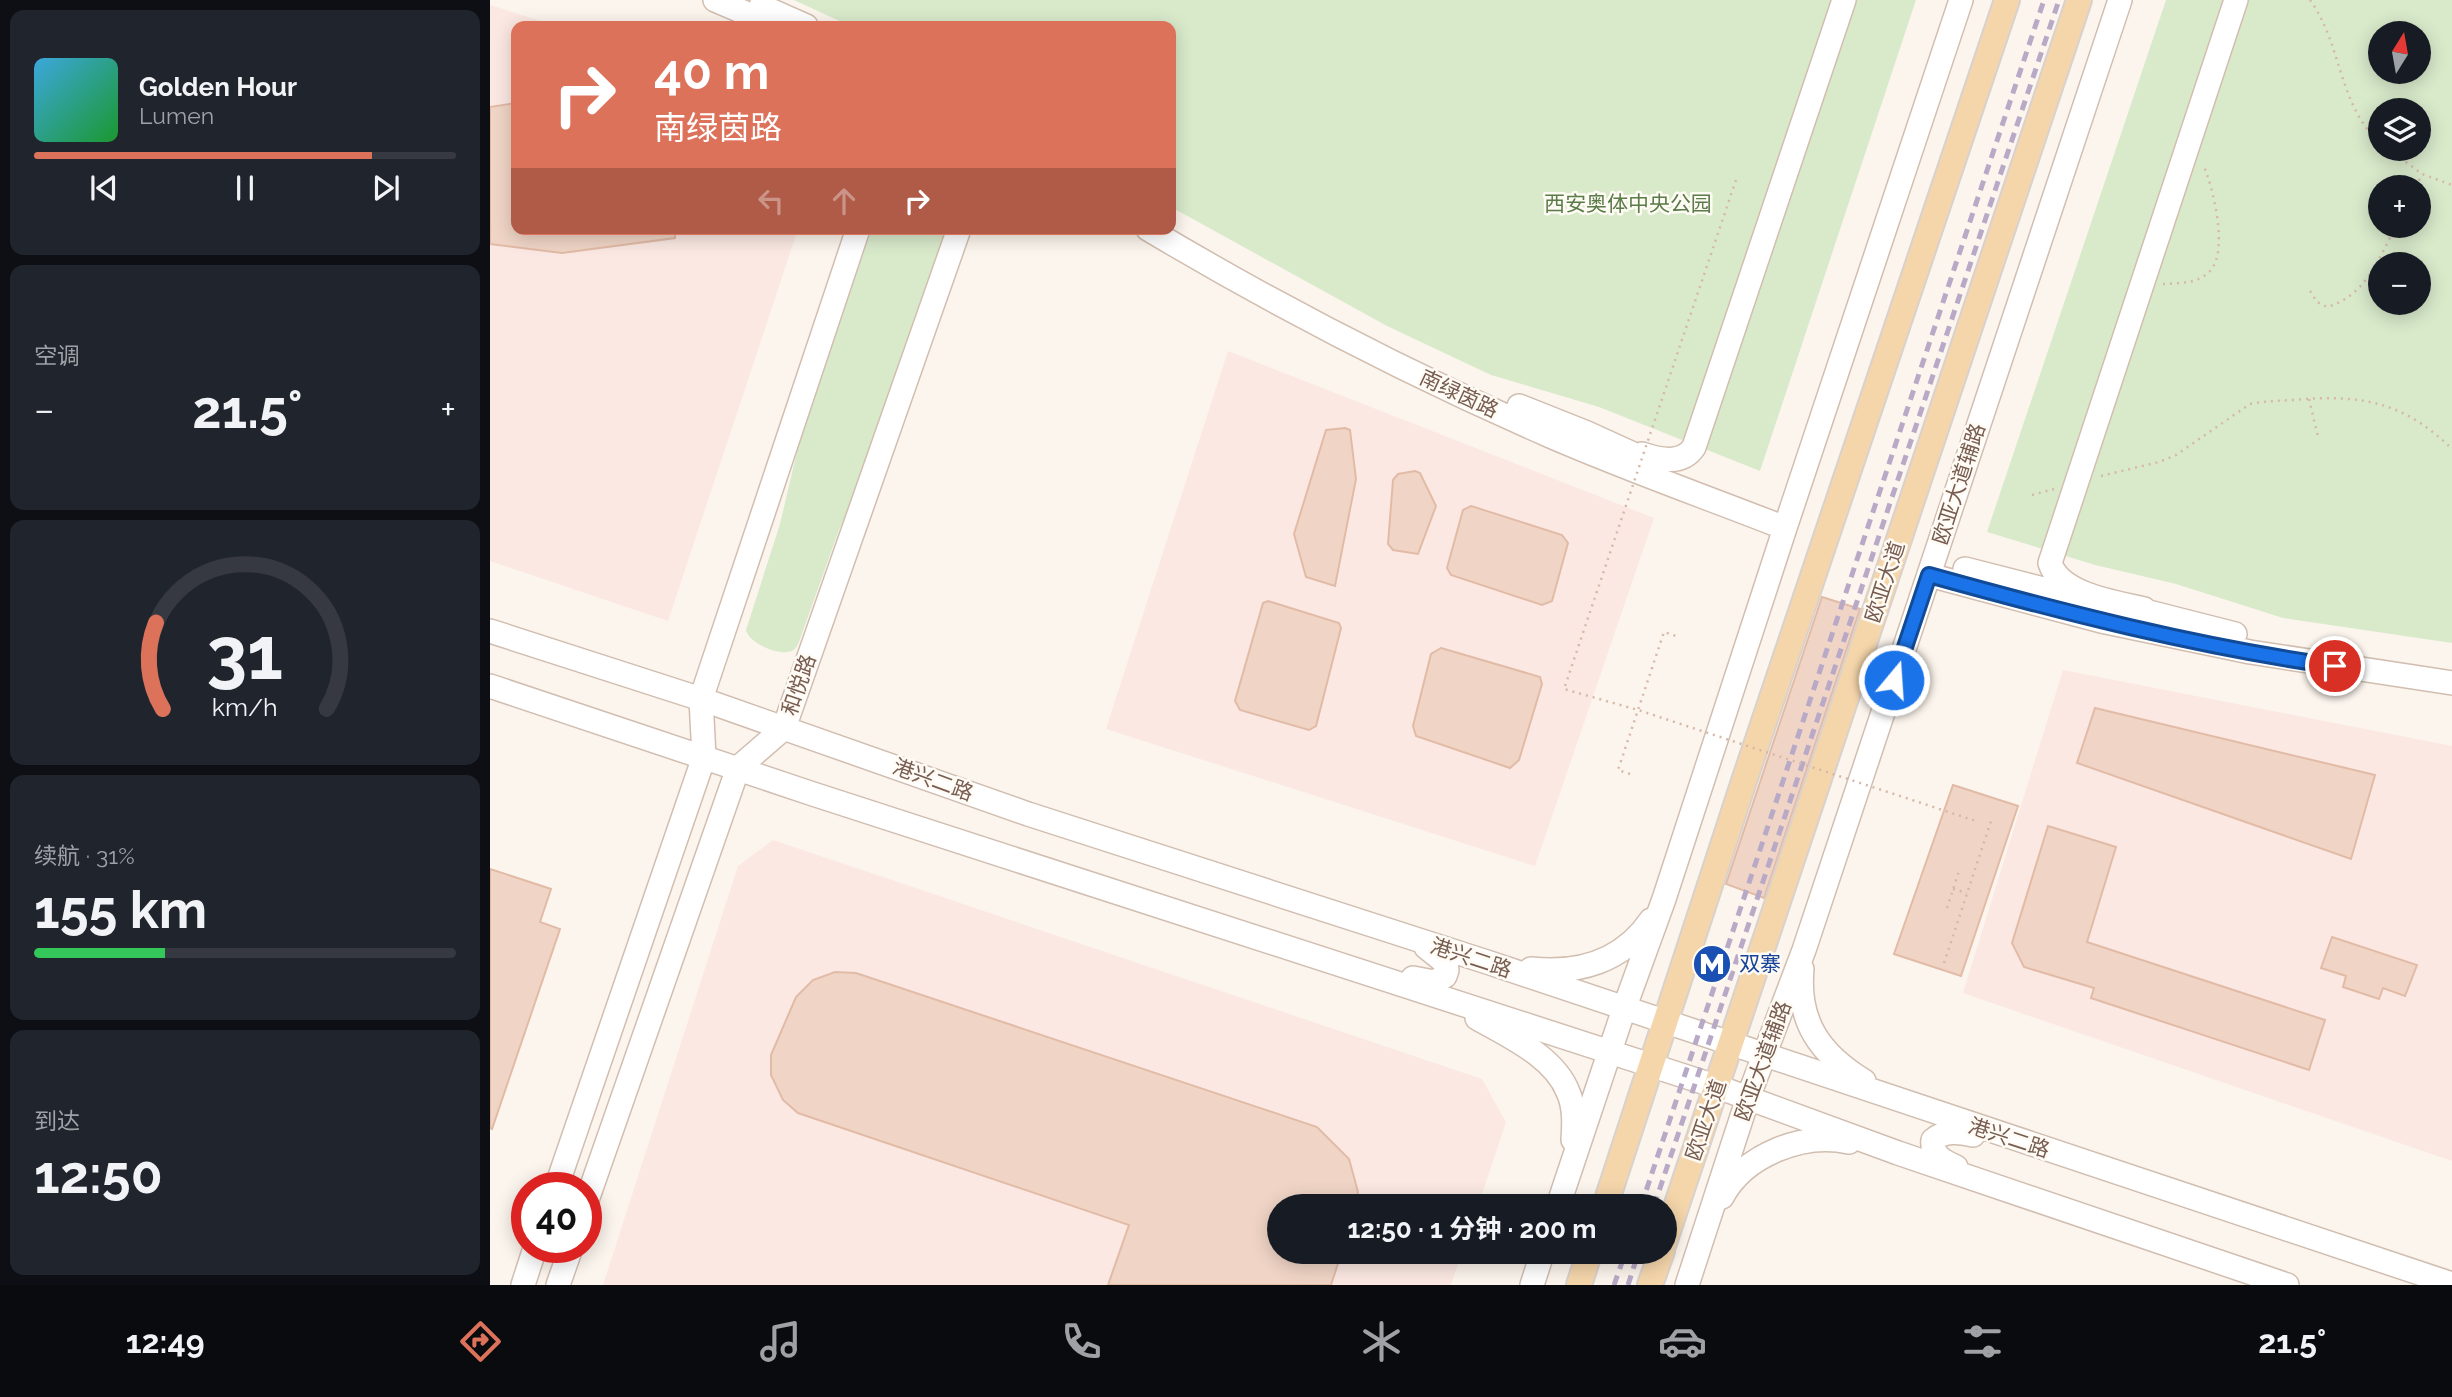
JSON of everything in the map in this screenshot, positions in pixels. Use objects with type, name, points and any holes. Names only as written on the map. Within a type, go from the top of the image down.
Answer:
[{"type":"main road","points":[[1609,1194],[2007,0]]},
{"type":"main road","name":"欧亚大道","points":[[1677,1205],[2079,0]]},
{"type":"main road","points":[[1579,1285],[1586,1264]]},
{"type":"main road","points":[[1650,1285],[1657,1264]]},
{"type":"street","points":[[715,0],[764,21]]},
{"type":"street","points":[[747,0],[795,21]]},
{"type":"street","points":[[1619,447],[1656,459],[1673,460],[1689,454],[1694,447],[1844,0]]},
{"type":"street","points":[[1562,1194],[1609,1051],[1664,899],[1961,0]]},
{"type":"street","name":"欧亚大道辅路","points":[[1687,1285],[1748,1098],[1804,950],[2120,0]]},
{"type":"street","points":[[2236,0],[2050,563],[2053,572],[2070,587],[2090,595],[2250,638],[2452,669]]},
{"type":"street","name":"南绿茵路","points":[[1176,231],[1367,336],[1515,405],[1619,447],[1787,522]]},
{"type":"street","points":[[561,1172],[704,757],[701,699],[856,235]]},
{"type":"street","name":"和悦路","points":[[738,768],[785,728],[957,235]]},
{"type":"street","name":"南绿茵路","points":[[1159,235],[1344,338],[1451,391],[1630,470],[1787,522]]},
{"type":"street","points":[[1931,568],[2084,600],[2144,609]]},
{"type":"street","points":[[1931,568],[2101,621],[2312,663],[2452,683]]},
{"type":"street","name":"港兴二路","points":[[490,631],[701,699],[1028,814],[1489,963],[1731,1046],[2452,1284]]},
{"type":"street","points":[[490,686],[1718,1087],[1898,1153],[2287,1285]]},
{"type":"street","points":[[597,1172],[738,768]]},
{"type":"street","points":[[1489,963],[1567,971],[1599,962],[1614,956],[1629,945],[1646,927],[1664,899]]},
{"type":"street","points":[[1348,967],[1434,982],[1440,980],[1447,970],[1446,963],[1434,952],[1407,937]]},
{"type":"street","points":[[1804,950],[1800,987],[1803,1010],[1823,1049],[1880,1091],[1914,1106]]},
{"type":"street","points":[[1431,993],[1531,1050],[1554,1070],[1568,1091],[1574,1112],[1567,1180]]},
{"type":"street","points":[[2022,1196],[1938,1157],[1933,1151],[1933,1140],[1944,1133],[1960,1133],[2055,1153]]},
{"type":"street","points":[[1704,1231],[1725,1191],[1743,1170],[1762,1156],[1811,1142],[1840,1140],[1898,1153]]},
{"type":"street","points":[[523,1285],[530,1263]]},
{"type":"street","points":[[558,1285],[566,1263]]},
{"type":"street","points":[[1532,1285],[1539,1264]]},
{"type":"path","points":[[2310,0],[2327,31],[2358,117],[2368,132]]},
{"type":"path","points":[[2142,282],[2187,283],[2212,270],[2219,244],[2209,177],[2199,156]]},
{"type":"path","points":[[2406,161],[2422,174],[2452,185]]},
{"type":"path","points":[[1736,180],[1564,689],[1639,710],[1976,821]]},
{"type":"path","points":[[2310,291],[2317,302],[2327,307],[2341,303],[2366,281],[2389,238]]},
{"type":"path","points":[[2032,495],[2159,462],[2176,455],[2250,404],[2264,401],[2326,397],[2353,399],[2412,417],[2452,449]]},
{"type":"path","points":[[2309,398],[2318,437]]},
{"type":"path","points":[[1630,774],[1618,770],[1664,632],[1676,636]]},
{"type":"path","points":[[1944,963],[1992,818]]},
{"type":"path","points":[[1947,908],[1959,871]]},
{"type":"path","points":[[1954,889],[1967,893]]},
{"type":"shaded area","points":[[490,5],[540,21],[511,21],[511,235],[796,235],[668,621],[490,561]]},
{"type":"shaded area","points":[[1228,351],[1654,518],[1535,866],[1106,729]]},
{"type":"shaded area","points":[[2063,670],[2452,746],[2452,1161],[1963,993]]},
{"type":"shaded area","points":[[773,840],[1482,1079],[1506,1122],[1482,1194],[1267,1194],[1267,1264],[1458,1264],[1451,1285],[603,1285],[738,866]]},
{"type":"green space","name":"西安奥体中央公园","points":[[794,0],[1916,0],[1760,471],[1599,407],[1491,375],[1387,326],[1176,210],[1176,21],[839,21]]},
{"type":"green space","points":[[2166,0],[2452,0],[2452,643],[2283,618],[2176,584],[2095,565],[1987,532]]},
{"type":"green space","points":[[868,235],[945,235],[866,470],[839,530],[799,643],[790,652],[783,652],[760,645],[746,630],[780,524],[800,439]]},
{"type":"building","points":[[511,104],[511,235],[675,235],[675,238],[562,253],[490,244],[490,107]]},
{"type":"building","points":[[1326,430],[1350,430],[1356,479],[1335,586],[1306,577],[1294,534]]},
{"type":"building","points":[[1415,471],[1420,473],[1436,506],[1418,554],[1393,550],[1388,544],[1393,480],[1398,474]]},
{"type":"building","points":[[1471,506],[1562,535],[1568,543],[1552,601],[1542,605],[1451,575],[1447,568],[1463,510]]},
{"type":"building","points":[[1822,597],[1860,609],[1764,898],[1726,884]]},
{"type":"building","points":[[1268,601],[1339,623],[1341,628],[1316,726],[1309,730],[1240,710],[1235,701],[1263,603]]},
{"type":"building","points":[[1441,648],[1540,677],[1542,684],[1519,760],[1510,768],[1416,736],[1413,726],[1431,654]]},
{"type":"building","points":[[2095,708],[2375,775],[2351,859],[2077,763]]},
{"type":"building","points":[[1953,785],[2018,806],[1961,976],[1894,954]]},
{"type":"building","points":[[2048,826],[2116,847],[2087,942],[2325,1020],[2309,1070],[2091,998],[2094,988],[2024,967],[2012,943]]},
{"type":"building","points":[[490,869],[551,889],[540,922],[560,929],[492,1129],[490,1128]]},
{"type":"building","points":[[2332,937],[2417,965],[2405,996],[2383,988],[2379,999],[2343,987],[2346,976],[2321,968]]},
{"type":"building","points":[[835,972],[856,973],[1317,1127],[1349,1159],[1358,1194],[1267,1194],[1267,1264],[1338,1264],[1331,1285],[1108,1285],[1129,1225],[798,1113],[783,1100],[771,1075],[771,1055],[796,997],[813,980]]},
{"type":"railway","points":[[1645,1194],[2044,0]]},
{"type":"railway","points":[[1658,1194],[2059,0]]},
{"type":"railway","points":[[1614,1285],[1621,1264]]},
{"type":"railway","points":[[1628,1285],[1635,1264]]},
{"type":"place","name":"双寨","points":[[1712,964]]},
{"type":"route","points":[[1894,680],[1929,575],[2101,621],[2250,652],[2335,666]]}]
